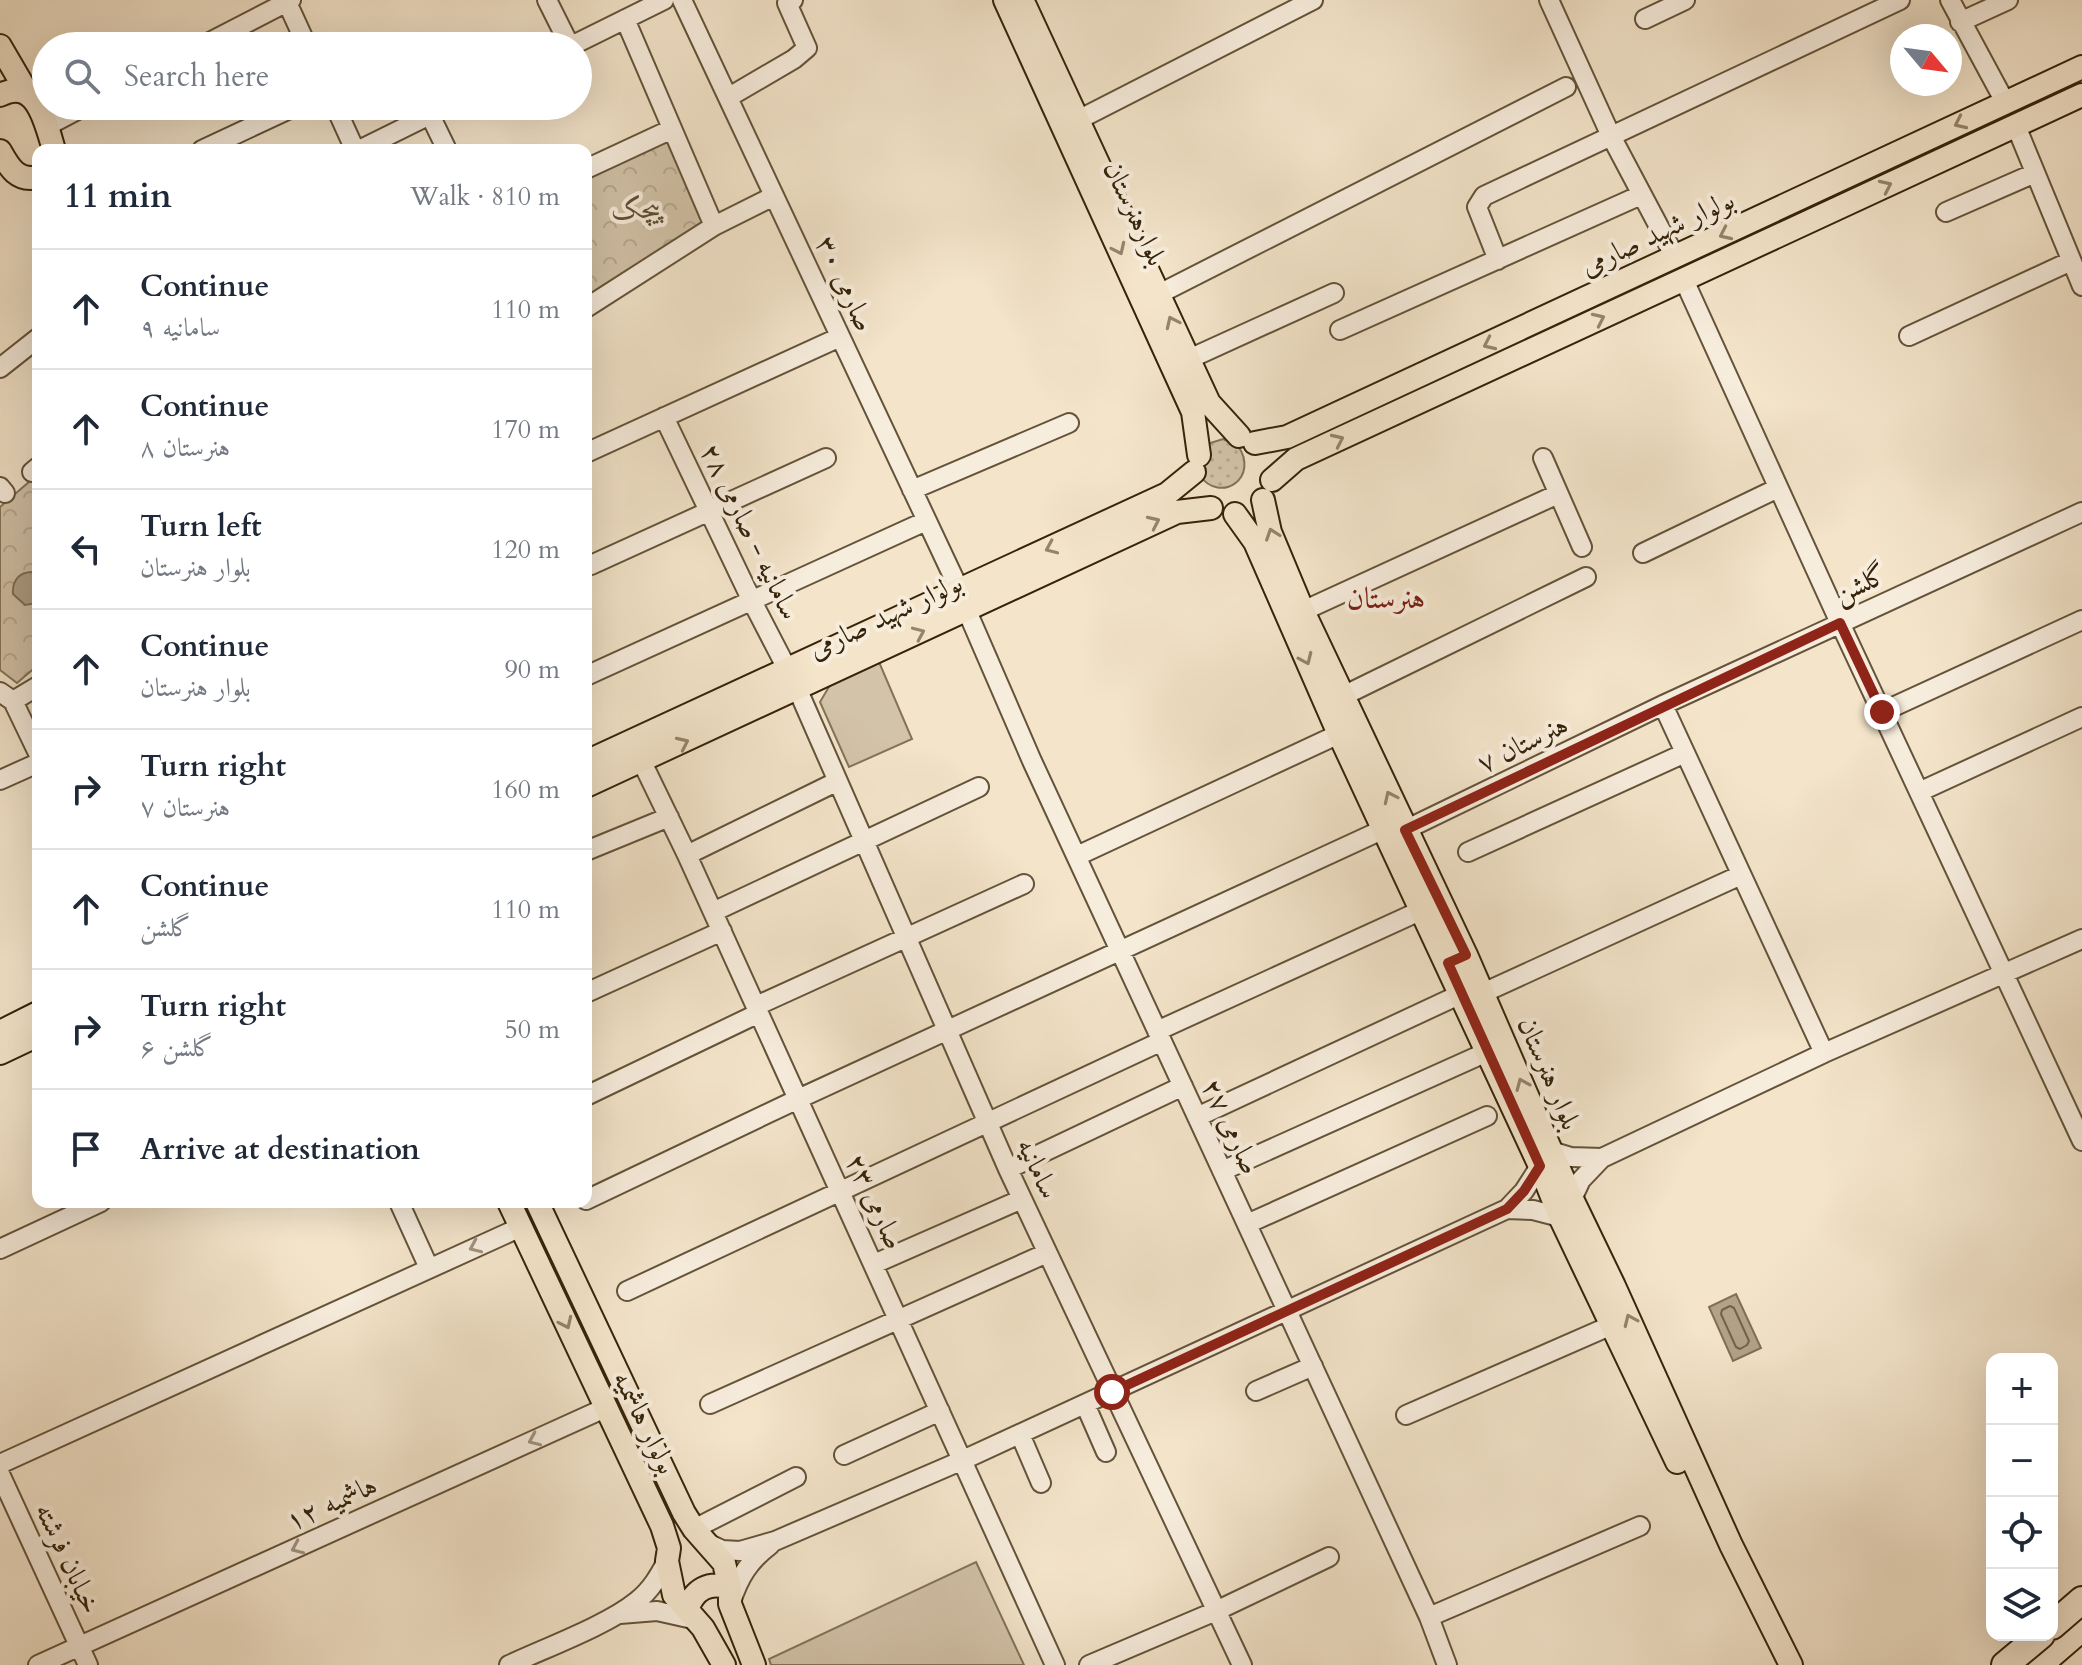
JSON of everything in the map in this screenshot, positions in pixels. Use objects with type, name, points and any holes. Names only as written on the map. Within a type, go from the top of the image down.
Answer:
[{"type":"highway","points":[[2058,1610],[2082,1600]]},
{"type":"highway","points":[[2058,1621],[2082,1600]]},
{"type":"highway","points":[[2005,1665],[2034,1641]]},
{"type":"main road","name":"بلوارهنرستان","points":[[1021,1],[1209,403],[1247,439]]},
{"type":"main road","name":"بلوارهنرستان","points":[[1021,1],[1193,412],[1196,464]]},
{"type":"main road","points":[[0,46],[28,94]]},
{"type":"main road","name":"بولوار شهید صارمی","points":[[1247,439],[1287,437],[2082,67]]},
{"type":"main road","points":[[0,95],[16,90],[32,97]]},
{"type":"main road","name":"بولوار شهید صارمی","points":[[1267,490],[1296,459],[2082,95]]},
{"type":"main road","points":[[45,120],[52,144]]},
{"type":"main road","points":[[3,163],[20,177],[32,182]]},
{"type":"main road","points":[[1842,179],[1852,202]]},
{"type":"main road","points":[[1217,439],[1247,439],[1269,459],[1267,490],[1255,507],[1235,514],[1211,508],[1198,492],[1196,464],[1217,439]]},
{"type":"main road","name":"بولوار شهید صارمی","points":[[592,783],[642,762],[959,589],[1167,494],[1196,464]]},
{"type":"main road","name":"بلوار هنرستان","points":[[1267,490],[1270,532],[1343,696],[1422,910],[1457,959]]},
{"type":"main road","name":"بولوار شهید صارمی","points":[[592,760],[967,611],[1177,512],[1211,508]]},
{"type":"main road","name":"بلوار هنرستان","points":[[1235,514],[1255,542],[1339,734],[1394,830],[1457,959],[1566,1208],[1791,1665]]},
{"type":"main road","name":"بلوار هنرستان","points":[[1472,994],[1487,1052],[1546,1159]]},
{"type":"main road","points":[[0,1032],[32,1016]]},
{"type":"main road","points":[[0,1053],[32,1038]]},
{"type":"main road","name":"بولوار هاشمیه","points":[[512,1208],[662,1526],[669,1548],[667,1561],[674,1595],[692,1615],[724,1665]]},
{"type":"main road","name":"بولوار هاشمیه","points":[[540,1208],[645,1433],[700,1536],[724,1563],[730,1596],[754,1665]]},
{"type":"main road","points":[[550,1290],[573,1280]]},
{"type":"main road","name":"بلوار هنرستان","points":[[1605,1290],[1612,1325],[1775,1665]]},
{"type":"main road","points":[[692,1615],[690,1599],[708,1586],[719,1585],[730,1596]]},
{"type":"street","points":[[547,0],[563,32]]},
{"type":"street","points":[[592,35],[625,19],[679,0]]},
{"type":"street","name":"صارمی ۳۰","points":[[679,0],[729,97],[959,589]]},
{"type":"street","points":[[729,97],[807,48],[787,3],[793,0]]},
{"type":"street","points":[[1078,120],[1313,0]]},
{"type":"street","points":[[1549,0],[1611,136],[1675,257]]},
{"type":"street","points":[[1645,19],[1685,0]]},
{"type":"street","points":[[1498,260],[1477,207],[1484,196],[1900,0]]},
{"type":"street","points":[[1950,0],[2005,102]]},
{"type":"street","points":[[1960,22],[2008,0]]},
{"type":"street","points":[[229,32],[288,1],[301,32]]},
{"type":"street","points":[[625,19],[714,226]]},
{"type":"street","points":[[1159,294],[1566,87]]},
{"type":"street","points":[[47,126],[58,120]]},
{"type":"street","points":[[215,144],[266,120]]},
{"type":"street","points":[[341,120],[352,144]]},
{"type":"street","points":[[368,144],[419,120]]},
{"type":"street","points":[[432,120],[444,144]]},
{"type":"street","points":[[2016,126],[2082,286]]},
{"type":"street","points":[[592,166],[672,129]]},
{"type":"street","points":[[1946,212],[2035,173]]},
{"type":"street","points":[[1340,330],[1641,195]]},
{"type":"street","points":[[592,304],[714,226],[774,196]]},
{"type":"street","points":[[1909,336],[2071,261]]},
{"type":"street","points":[[1684,280],[2003,972],[2074,1101],[2082,1141]]},
{"type":"street","points":[[1189,359],[1334,293]]},
{"type":"street","points":[[592,450],[840,337]]},
{"type":"street","points":[[0,368],[32,343]]},
{"type":"street","name":"سامانیه - صارمی ۲۸","points":[[664,417],[792,678]]},
{"type":"street","points":[[912,490],[1069,423]]},
{"type":"street","points":[[592,565],[826,458]]},
{"type":"street","points":[[1543,458],[1582,547]]},
{"type":"street","points":[[1643,553],[1778,488]]},
{"type":"street","points":[[1303,611],[1558,494]]},
{"type":"street","name":"گلشن","points":[[1663,705],[2082,512]]},
{"type":"street","points":[[592,667],[695,628],[926,521]]},
{"type":"street","points":[[1343,696],[1586,577]]},
{"type":"street","name":"صارمی ۲۷","points":[[967,611],[1120,950],[1429,1617],[1444,1664]]},
{"type":"street","points":[[1882,712],[2082,620]]},
{"type":"street","name":"سامانیه","points":[[792,678],[1008,1169],[1242,1665]]},
{"type":"street","points":[[32,688],[7,696],[32,742]]},
{"type":"street","points":[[1663,705],[1824,1053]]},
{"type":"street","name":"هنرستان ۷","points":[[592,1198],[1120,950],[1394,830],[1663,705]]},
{"type":"street","points":[[1919,792],[2082,717]]},
{"type":"street","points":[[1077,856],[1339,734]]},
{"type":"street","points":[[1468,852],[1685,753]]},
{"type":"street","name":"صارمی ۲۳","points":[[642,762],[722,931],[1055,1665]]},
{"type":"street","points":[[0,780],[32,766]]},
{"type":"street","points":[[687,855],[836,782]]},
{"type":"street","points":[[713,912],[979,787]]},
{"type":"street","points":[[592,849],[669,817]]},
{"type":"street","points":[[1197,1117],[1617,933],[1741,875]]},
{"type":"street","points":[[592,1093],[790,990],[1024,884]]},
{"type":"street","points":[[627,1291],[987,1122],[1422,910]]},
{"type":"street","points":[[592,990],[722,931]]},
{"type":"street","points":[[1507,1209],[1566,1208],[1581,1180],[1602,1158],[1824,1053],[2082,939]]},
{"type":"street","points":[[1222,1171],[1487,1052]]},
{"type":"street","points":[[1008,1169],[1183,1086]]},
{"type":"street","points":[[1247,1224],[1487,1116]]},
{"type":"street","points":[[796,1477],[700,1536],[722,1550],[740,1551],[775,1541],[963,1460],[1507,1209],[1546,1159],[1602,1158]]},
{"type":"street","points":[[874,1264],[1022,1199]]},
{"type":"street","points":[[0,1249],[88,1208]]},
{"type":"street","points":[[402,1208],[429,1268]]},
{"type":"street","points":[[0,1464],[521,1227]]},
{"type":"street","points":[[710,1404],[1047,1253]]},
{"type":"street","points":[[1406,1415],[1612,1325]]},
{"type":"street","points":[[1256,1391],[1313,1366]]},
{"type":"street","points":[[1085,1404],[1106,1452]]},
{"type":"street","name":"هاشمیه ۱۲","points":[[38,1665],[605,1408]]},
{"type":"street","points":[[844,1455],[940,1411]]},
{"type":"street","points":[[1020,1434],[1041,1483]]},
{"type":"street","name":"خیابان فرشته","points":[[0,1474],[88,1665]]},
{"type":"street","points":[[1429,1617],[1640,1526]]},
{"type":"street","points":[[730,1596],[754,1557],[775,1541]]},
{"type":"street","points":[[1089,1665],[1216,1611],[1329,1557]]},
{"type":"street","points":[[509,1665],[617,1614],[646,1592],[667,1561]]},
{"type":"street","points":[[617,1614],[657,1611],[692,1615]]},
{"type":"green space","name":"پیچک","points":[[666,139],[706,224],[592,296],[592,174]]},
{"type":"green space","points":[[1223,439],[1238,446],[1244,457],[1244,468],[1235,483],[1217,487],[1208,484],[1199,475],[1207,444]]},
{"type":"green space","points":[[32,479],[32,670],[17,683],[0,670],[0,507]]},
{"type":"green space","points":[[879,662],[912,739],[849,767],[820,702],[830,685]]},
{"type":"green space","points":[[976,1562],[1024,1665],[771,1665],[769,1659]]},
{"type":"water","points":[[32,572],[32,604],[25,605],[13,594],[17,578]]},
{"type":"water","points":[[1736,1294],[1761,1348],[1733,1361],[1709,1307]]},
{"type":"tram line","points":[[2060,1665],[2082,1646]]},
{"type":"district","name":"هنرستان","points":[[1386,598]]},
{"type":"route","points":[[1112,1392],[1507,1209],[1524,1191],[1540,1166],[1448,963],[1466,955],[1405,830],[1840,623],[1882,712]]}]
